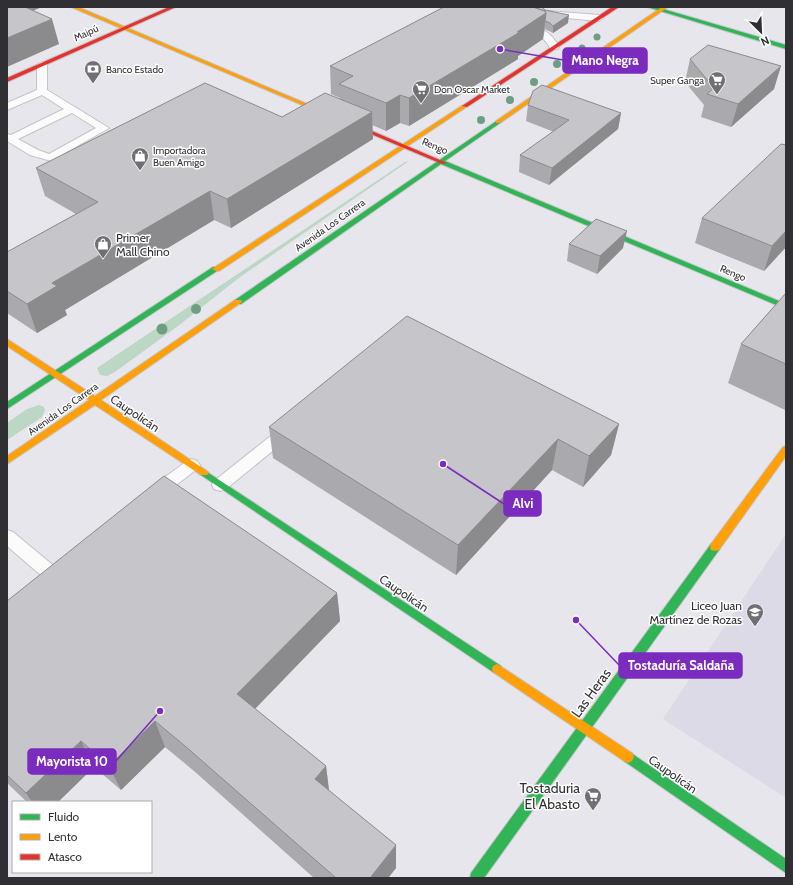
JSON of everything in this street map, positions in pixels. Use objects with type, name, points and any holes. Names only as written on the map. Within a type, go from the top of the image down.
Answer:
[{"type":"main road","name":"Rengo","points":[[74,7],[786,307]]},
{"type":"main road","name":"Maipú","points":[[7,80],[173,7]]},
{"type":"main road","name":"Avenida Los Carrera","points":[[7,406],[616,7]]},
{"type":"main road","points":[[650,7],[663,9],[786,47]]},
{"type":"main road","name":"Avenida Los Carrera","points":[[7,461],[663,9]]},
{"type":"main road","name":"Caupolicán","points":[[7,342],[584,727],[786,867]]},
{"type":"main road","name":"Las Heras","points":[[476,878],[786,449]]},
{"type":"lane","points":[[559,7],[546,15],[599,18]]},
{"type":"lane","points":[[516,23],[534,27],[550,38],[554,47]]},
{"type":"lane","points":[[42,65],[42,91]]},
{"type":"lane","points":[[7,107],[42,91]]},
{"type":"lane","points":[[8,138],[36,154],[51,158],[104,128],[42,91]]},
{"type":"lane","points":[[8,138],[72,109]]},
{"type":"lane","points":[[220,485],[298,422]]},
{"type":"lane","points":[[142,503],[192,466]]},
{"type":"lane","points":[[7,537],[49,572]]},
{"type":"shaded area","name":"Liceo Juan Martínez de Rozas","points":[[786,534],[786,798],[663,719]]},
{"type":"green space","points":[[409,161],[240,277],[178,326],[115,372],[107,376],[100,375],[97,368],[405,162]]},
{"type":"green space","points":[[39,405],[44,407],[45,410],[42,417],[7,440],[7,423],[27,409]]},
{"type":"building","points":[[7,7],[25,7],[52,19],[7,38]]},
{"type":"building","points":[[444,7],[533,7],[545,11],[546,13],[517,32],[520,32],[409,98],[400,95],[386,103],[339,84],[353,76],[330,66]]},
{"type":"building","points":[[533,7],[542,7],[545,10],[569,15],[553,26],[545,21],[545,11]]},
{"type":"building","points":[[708,45],[781,66],[738,104],[707,94],[714,88],[690,59]]},
{"type":"building","points":[[205,83],[282,117],[325,93],[372,112],[227,199],[210,191],[52,283],[57,286],[27,304],[7,291],[7,252],[98,202],[36,168]]},
{"type":"building","points":[[542,85],[621,113],[552,168],[520,155],[569,120],[528,105],[533,91]]},
{"type":"building","points":[[781,144],[786,145],[786,231],[772,246],[702,218]]},
{"type":"building","points":[[596,219],[627,231],[600,256],[569,244]]},
{"type":"building","points":[[786,293],[786,364],[741,344]]},
{"type":"building","points":[[407,316],[619,424],[589,456],[558,439],[458,545],[269,427]]},
{"type":"building","points":[[164,476],[337,593],[237,694],[326,766],[315,779],[396,845],[370,878],[336,878],[155,721],[109,766],[81,741],[26,793],[7,775],[7,601]]},
{"type":"traffic: fast","points":[[650,7],[786,47]]},
{"type":"traffic: fast","points":[[238,302],[498,122]]},
{"type":"traffic: fast","points":[[444,163],[786,307]]},
{"type":"traffic: fast","points":[[7,406],[216,269]]},
{"type":"traffic: fast","points":[[204,473],[497,669]]},
{"type":"traffic: fast","points":[[476,878],[715,547]]},
{"type":"traffic: fast","points":[[628,757],[786,867]]},
{"type":"traffic: slow","points":[[74,7],[309,106]]},
{"type":"traffic: slow","points":[[498,122],[665,7]]},
{"type":"traffic: slow","points":[[216,269],[465,106]]},
{"type":"traffic: slow","points":[[7,461],[238,302]]},
{"type":"traffic: slow","points":[[7,342],[204,473]]},
{"type":"traffic: slow","points":[[715,547],[786,449]]},
{"type":"traffic: slow","points":[[497,669],[628,757]]},
{"type":"traffic: jam","points":[[7,80],[173,7]]},
{"type":"traffic: jam","points":[[465,106],[616,7]]},
{"type":"traffic: jam","points":[[309,106],[444,163]]},
{"type":"place","name":"Mano Negra","points":[[500,49]]},
{"type":"place","name":"Banco Estado","points":[[93,84]]},
{"type":"place","name":"Super Ganga","points":[[717,95]]},
{"type":"place","name":"Don Oscar Market","points":[[421,104]]},
{"type":"place","name":"Importadora Buen Amigo","points":[[140,171]]},
{"type":"place","name":"Primer Mall Chino","points":[[103,259]]},
{"type":"place","name":"Alvi","points":[[443,464]]},
{"type":"place","name":"Tostaduría Saldaña","points":[[576,620]]},
{"type":"place","name":"Liceo Juan Martínez de Rozas","points":[[755,627]]},
{"type":"place","name":"Mayorista 10","points":[[160,711]]},
{"type":"place","name":"Tostaduria El Abasto","points":[[593,811]]}]
